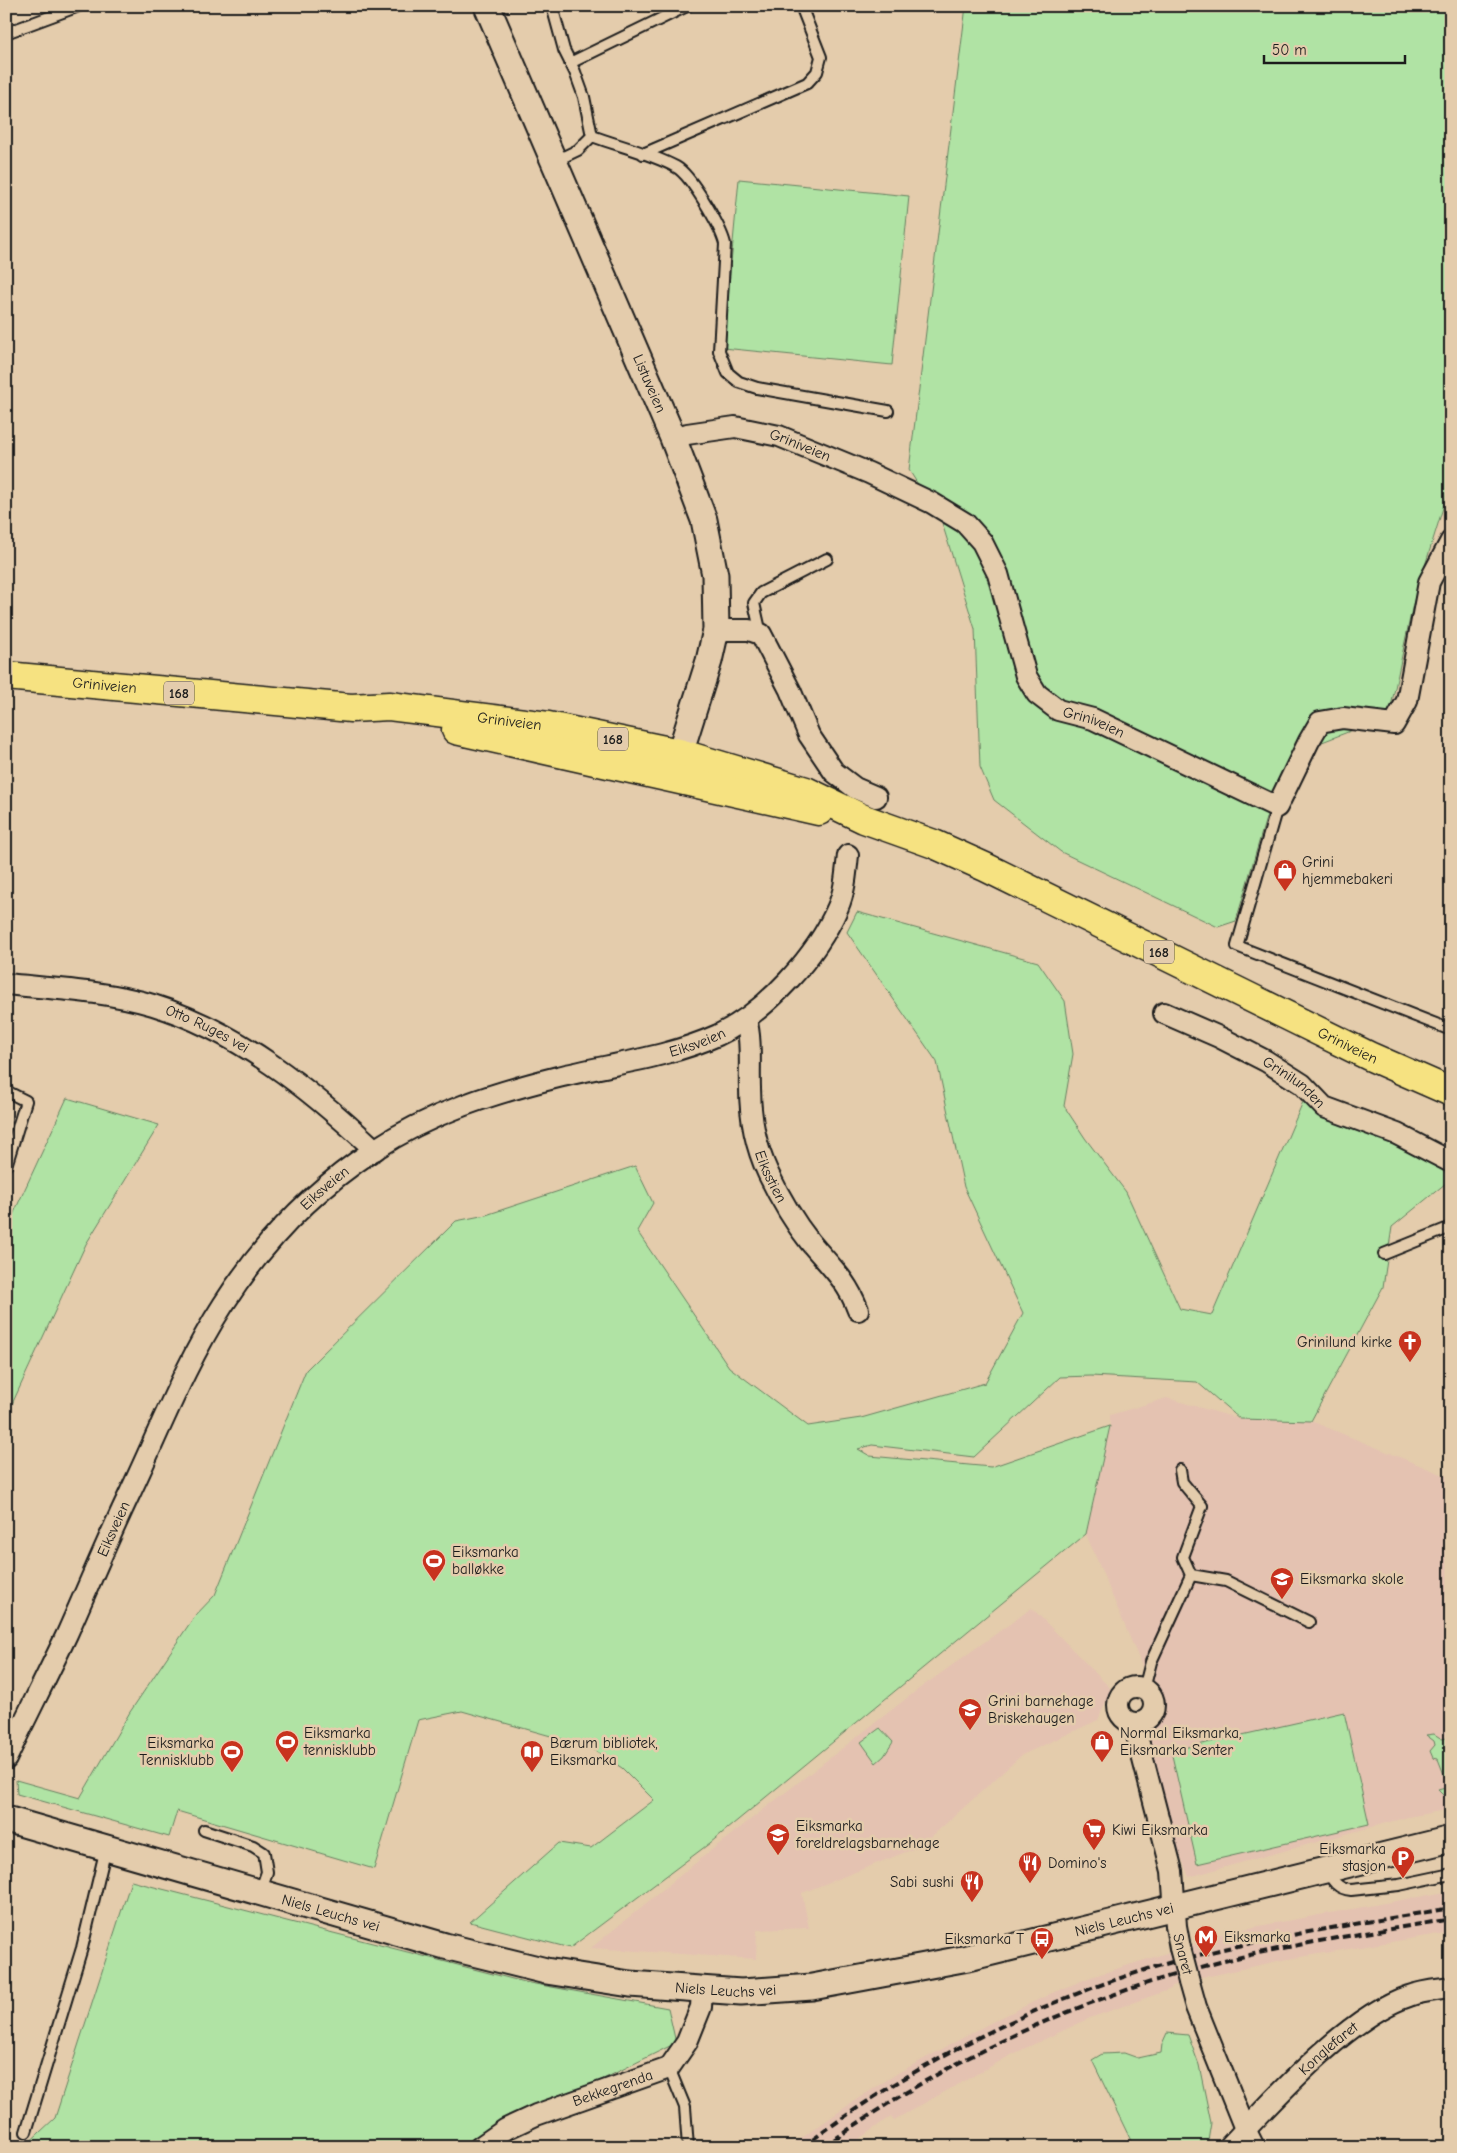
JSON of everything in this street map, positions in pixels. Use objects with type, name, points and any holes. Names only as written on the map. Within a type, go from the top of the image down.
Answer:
[{"type":"main road","name":"Griniveien","points":[[6,676],[351,708],[390,720],[676,765],[804,808],[871,808],[934,844],[985,867],[1369,1056],[1451,1092]]},
{"type":"street","name":"Listuveien","points":[[488,6],[673,438],[694,489],[708,535],[715,575],[716,630],[709,661],[676,765]]},
{"type":"street","name":"Griniveien","points":[[673,438],[735,427],[779,436],[932,503],[965,523],[982,542],[998,574],[1026,676],[1037,694],[1058,710],[1093,719],[1277,807]]},
{"type":"street","points":[[1277,807],[1309,740],[1320,722],[1343,718],[1394,724],[1407,701],[1429,582],[1451,542]]},
{"type":"street","points":[[716,630],[749,630],[761,634],[790,690],[809,735],[834,772],[854,788],[871,808]]},
{"type":"street","name":"Eiksveien","points":[[6,1759],[190,1365],[221,1307],[253,1261],[289,1221],[341,1175],[374,1150],[414,1127],[483,1098],[559,1077],[644,1060],[717,1035],[746,1019],[787,982],[828,927],[839,906],[844,891],[848,855]]},
{"type":"street","name":"Otto Ruges vei","points":[[6,984],[85,991],[126,999],[153,1006],[217,1031],[289,1077],[333,1111],[374,1150]]},
{"type":"street","name":"Grinilunden","points":[[1164,1013],[1219,1037],[1266,1061],[1302,1084],[1324,1107],[1397,1134],[1451,1162]]},
{"type":"street","name":"Eiksstien","points":[[746,1019],[749,1032],[750,1090],[754,1129],[768,1172],[809,1241],[840,1275],[853,1296],[858,1310]]},
{"type":"street","points":[[1129,1688],[1144,1689],[1153,1700],[1154,1708],[1152,1715],[1146,1720],[1136,1723],[1125,1721],[1117,1705],[1122,1692],[1129,1688]]},
{"type":"street","name":"Snaret","points":[[1136,1723],[1138,1740],[1172,1872],[1176,1926],[1189,1982],[1196,2007],[1254,2147]]},
{"type":"street","name":"Niels Leuchs vei","points":[[6,1819],[445,1946],[546,1971],[630,1984],[702,1990],[781,1990],[884,1975],[977,1956],[1451,1839]]},
{"type":"street","name":"Konglefaret","points":[[1229,2147],[1291,2083],[1360,2023],[1386,2006],[1410,1995],[1451,1988]]},
{"type":"street","name":"Bekkegrenda","points":[[480,2147],[506,2129],[536,2115],[669,2068],[687,2042],[701,2007],[702,1990]]},
{"type":"lane","points":[[6,33],[79,6]]},
{"type":"lane","points":[[552,6],[564,50],[584,97],[592,136]]},
{"type":"lane","points":[[570,63],[687,6]]},
{"type":"lane","points":[[643,154],[807,84],[817,72],[821,57],[801,6]]},
{"type":"lane","points":[[554,161],[578,150],[592,136]]},
{"type":"lane","points":[[592,136],[678,168],[707,205],[722,232],[725,244],[719,351],[728,373],[739,382],[757,388],[888,411]]},
{"type":"lane","points":[[761,634],[754,603],[761,593],[827,559]]},
{"type":"lane","points":[[1277,807],[1237,946],[1451,1030]]},
{"type":"lane","points":[[6,1091],[26,1101],[6,1166]]},
{"type":"lane","points":[[1384,1254],[1451,1227]]},
{"type":"lane","points":[[1144,1689],[1151,1662],[1191,1575],[1183,1557],[1202,1506],[1182,1482],[1180,1470]]},
{"type":"lane","points":[[1191,1575],[1226,1580],[1309,1622]]},
{"type":"lane","points":[[204,1830],[253,1846],[264,1853],[267,1872],[260,1892]]},
{"type":"lane","points":[[26,2132],[82,1948],[106,1848]]},
{"type":"lane","points":[[1327,1869],[1332,1881],[1343,1890],[1400,1885],[1451,1874]]},
{"type":"lane","points":[[669,2068],[684,2107],[688,2147]]},
{"type":"shaded area","name":"Eiksmarka skole","points":[[1167,1398],[1240,1419],[1311,1421],[1451,1478],[1451,1809],[1408,1817],[1189,1877],[1145,1767],[1144,1738],[1157,1718],[1159,1705],[1157,1695],[1150,1684],[1151,1680],[1142,1666],[1086,1534],[1110,1426],[1110,1415]]},
{"type":"shaded area","points":[[1032,1608],[1111,1689],[1098,1720],[1022,1755],[921,1846],[802,1893],[809,1928],[757,1930],[756,1959],[591,1948],[714,1848],[916,1691]]},
{"type":"shaded area","points":[[1451,1891],[1451,1932],[1282,1960],[1209,1975],[1172,1986],[1171,1989],[1090,2018],[1013,2054],[894,2120],[891,2116],[848,2147],[789,2147],[854,2101],[898,2073],[990,2023],[1052,1993],[1091,1977],[1198,1943],[1202,1938]]},
{"type":"green space","points":[[966,6],[1451,6],[1451,482],[1413,604],[1389,716],[1317,744],[1273,794],[1236,921],[1218,927],[1061,852],[994,800],[980,767],[975,629],[942,523],[909,470]]},
{"type":"green space","points":[[739,179],[909,196],[892,365],[723,348]]},
{"type":"green space","points":[[857,912],[1038,962],[1065,1001],[1073,1054],[1064,1106],[1085,1138],[1126,1192],[1180,1309],[1212,1315],[1308,1090],[1451,1162],[1451,1179],[1392,1227],[1383,1287],[1311,1421],[1240,1419],[1197,1382],[1091,1376],[1060,1377],[974,1457],[872,1445],[858,1449],[870,1456],[991,1467],[1110,1426],[1086,1534],[710,1843],[570,1948],[470,1922],[559,1843],[591,1848],[654,1800],[622,1768],[590,1747],[462,1711],[418,1720],[374,1869],[177,1811],[169,1837],[17,1794],[16,1780],[80,1798],[130,1712],[194,1617],[215,1595],[306,1370],[456,1221],[486,1215],[635,1166],[653,1203],[637,1231],[729,1367],[808,1426],[861,1418],[985,1383],[1023,1313],[964,1187],[937,1062],[847,932]]},
{"type":"green space","points":[[67,1098],[159,1125],[86,1244],[6,1417],[6,1230]]},
{"type":"green space","points":[[1344,1712],[1369,1824],[1197,1864],[1171,1751]]},
{"type":"green space","points":[[880,1728],[893,1742],[884,1756],[876,1763],[861,1742]]},
{"type":"green space","points":[[1434,1734],[1442,1739],[1451,1737],[1451,1796],[1444,1796],[1438,1790],[1449,1787],[1438,1759],[1433,1758],[1430,1751],[1435,1745],[1434,1741],[1426,1735]]},
{"type":"green space","points":[[131,1881],[524,1982],[668,2008],[676,2043],[466,2147],[24,2147],[55,2118]]},
{"type":"green space","points":[[1167,2033],[1188,2035],[1199,2065],[1211,2123],[1207,2147],[1134,2147],[1092,2060],[1102,2054],[1124,2053],[1138,2058],[1161,2053],[1162,2044]]},
{"type":"railway","points":[[803,2147],[885,2090],[928,2064],[1018,2019],[1111,1981],[1194,1956],[1267,1940],[1451,1908]]},
{"type":"railway","points":[[824,2147],[869,2116],[964,2060],[1063,2014],[1115,1994],[1167,1977],[1249,1955],[1335,1938],[1451,1919]]},
{"type":"place","name":"Grini hjemmebakeri","points":[[1285,892]]},
{"type":"place","name":"Grinilund kirke","points":[[1410,1363]]},
{"type":"place","name":"Eiksmarka balløkke","points":[[434,1582]]},
{"type":"place","name":"Eiksmarka skole","points":[[1282,1600]]},
{"type":"place","name":"Grini barnehage Briskehaugen","points":[[970,1731]]},
{"type":"place","name":"Eiksmarka tennisklubb","points":[[287,1763]]},
{"type":"place","name":"Normal Eiksmarka, Eiksmarka Senter","points":[[1102,1763]]},
{"type":"place","name":"Eiksmarka Tennisklubb","points":[[232,1773]]},
{"type":"place","name":"Bærum bibliotek, Eiksmarka","points":[[532,1773]]},
{"type":"place","name":"Kiwi Eiksmarka","points":[[1094,1851]]},
{"type":"place","name":"Eiksmarka foreldrelagsbarnehage","points":[[778,1856]]},
{"type":"place","name":"Eiksmarka stasjon","points":[[1403,1879]]},
{"type":"place","name":"Domino's","points":[[1030,1884]]},
{"type":"place","name":"Sabi sushi","points":[[972,1903]]},
{"type":"place","name":"Eiksmarka","points":[[1206,1958]]},
{"type":"place","name":"Eiksmarka T","points":[[1042,1960]]}]
